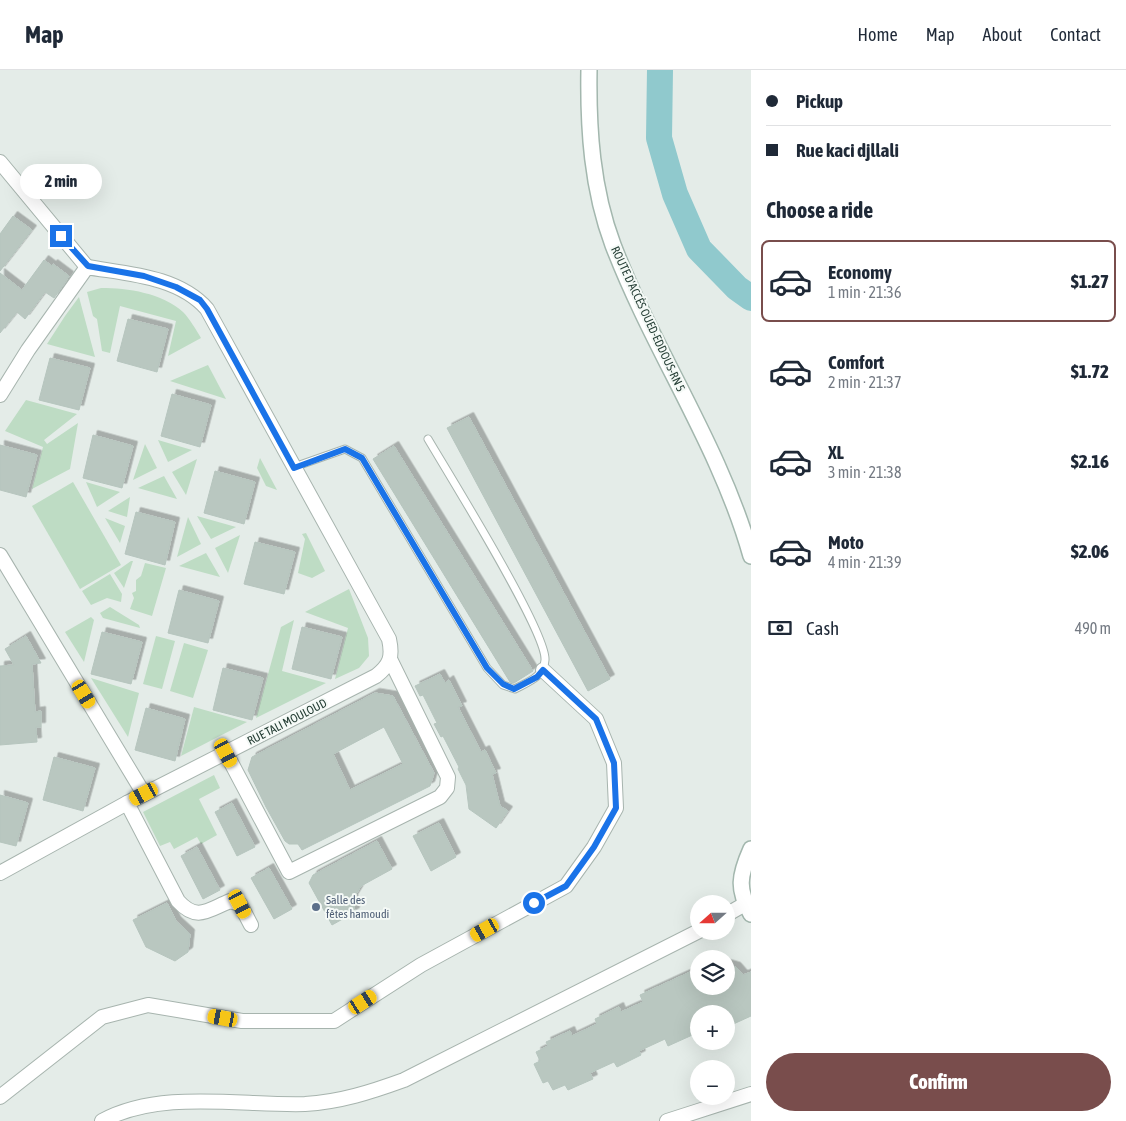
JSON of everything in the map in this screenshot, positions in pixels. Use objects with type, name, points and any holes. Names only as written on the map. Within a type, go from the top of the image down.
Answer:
[{"type":"main road","name":"ROUTE D'ACCÈS OUED-EDDOUS-RN 5","points":[[589,70],[588,117],[592,159],[613,244],[639,303],[709,444],[741,521],[751,556]]},
{"type":"main road","points":[[748,909],[740,885],[744,866],[751,850]]},
{"type":"street","points":[[0,162],[88,266],[144,276],[176,287],[200,300],[207,309],[388,639],[392,651],[390,661],[448,777],[447,788],[440,797],[289,872],[226,753]]},
{"type":"street","points":[[0,395],[28,350],[88,266]]},
{"type":"street","points":[[0,555],[144,794]]},
{"type":"street","name":"RUE TALI MOULOUD","points":[[0,873],[144,794],[376,676],[390,661]]},
{"type":"street","points":[[0,1097],[102,1017],[148,1005],[242,1021],[334,1021],[421,965],[566,886],[594,847],[616,808],[614,763],[596,719],[543,670]]},
{"type":"street","points":[[127,803],[178,901],[188,912],[201,913],[230,901],[240,904],[251,925]]},
{"type":"street","points":[[735,913],[748,909]]},
{"type":"street","points":[[102,1121],[152,1105],[215,1101],[304,1104],[352,1098],[404,1080],[690,936]]},
{"type":"street","points":[[667,1121],[751,1094]]},
{"type":"lane","points":[[294,468],[345,449],[362,458],[487,668],[503,684],[514,689],[537,677],[543,670],[546,657],[532,619],[428,439]]},
{"type":"green space","points":[[101,288],[144,293],[165,300],[183,312],[201,338],[168,356],[176,321],[120,306],[110,353],[102,351],[97,319],[93,316],[87,292]]},
{"type":"green space","points":[[79,297],[95,357],[47,344]]},
{"type":"green space","points":[[208,365],[226,399],[170,381]]},
{"type":"green space","points":[[26,400],[77,414],[44,440],[47,444],[78,423],[70,469],[32,489],[43,447],[5,431]]},
{"type":"green space","points":[[158,440],[192,450],[168,462]]},
{"type":"green space","points":[[145,444],[157,468],[133,480]]},
{"type":"green space","points":[[260,458],[277,490],[266,486],[257,468]]},
{"type":"green space","points":[[197,459],[186,495],[172,472]]},
{"type":"green space","points":[[164,476],[177,499],[138,488]]},
{"type":"green space","points":[[73,482],[121,565],[80,589],[32,506]]},
{"type":"green space","points":[[86,482],[120,492],[97,507]]},
{"type":"green space","points":[[130,497],[127,517],[108,511]]},
{"type":"green space","points":[[197,516],[236,527],[211,539]]},
{"type":"green space","points":[[188,517],[201,544],[177,557]]},
{"type":"green space","points":[[105,518],[125,526],[120,543]]},
{"type":"green space","points":[[306,533],[325,571],[312,578],[298,573],[305,539],[302,534]]},
{"type":"green space","points":[[240,535],[228,573],[215,548]]},
{"type":"green space","points":[[206,553],[220,577],[179,566]]},
{"type":"green space","points":[[133,561],[124,588],[114,573]]},
{"type":"green space","points":[[145,563],[166,568],[152,616],[130,609],[134,598],[132,593],[136,591],[136,580],[141,576]]},
{"type":"green space","points":[[110,574],[122,594],[121,602],[107,598],[91,605],[82,591]]},
{"type":"green space","points":[[349,589],[368,638],[369,656],[359,668],[335,679],[348,628],[305,612]]},
{"type":"green space","points":[[110,607],[139,625],[140,628],[103,618],[100,613]]},
{"type":"green space","points":[[91,617],[94,620],[84,662],[65,632]]},
{"type":"green space","points":[[294,620],[282,671],[326,683],[256,718],[281,627]]},
{"type":"green space","points":[[156,636],[175,641],[162,689],[143,684]]},
{"type":"green space","points":[[184,643],[208,650],[193,698],[170,691]]},
{"type":"green space","points":[[91,678],[139,693],[128,737]]},
{"type":"green space","points":[[194,707],[247,722],[181,756]]},
{"type":"green space","points":[[214,775],[220,788],[199,799],[217,835],[201,844],[197,837],[174,849],[170,842],[160,846],[143,812]]},
{"type":"building","points":[[13,216],[32,230],[0,271],[0,234]]},
{"type":"building","points":[[44,260],[69,276],[54,298],[45,292],[25,319],[17,312],[0,333],[0,273],[22,290]]},
{"type":"building","points":[[128,319],[168,329],[157,372],[117,361]]},
{"type":"building","points":[[50,358],[90,368],[79,410],[39,400]]},
{"type":"building","points":[[172,394],[211,405],[200,447],[161,436]]},
{"type":"building","points":[[469,417],[610,679],[588,691],[447,428]]},
{"type":"building","points":[[93,435],[133,446],[122,488],[83,478]]},
{"type":"building","points":[[0,445],[37,455],[26,497],[0,490]]},
{"type":"building","points":[[394,446],[533,671],[514,683],[510,682],[373,459]]},
{"type":"building","points":[[215,471],[255,482],[244,524],[204,513]]},
{"type":"building","points":[[136,512],[175,522],[165,565],[125,554]]},
{"type":"building","points":[[255,542],[295,552],[284,594],[244,584]]},
{"type":"building","points":[[179,590],[219,601],[208,643],[168,633]]},
{"type":"building","points":[[302,627],[342,637],[331,679],[292,669]]},
{"type":"building","points":[[102,632],[142,642],[131,684],[91,674]]},
{"type":"building","points":[[26,636],[41,663],[32,664],[35,712],[41,711],[41,727],[36,727],[37,742],[0,745],[0,666],[14,665],[5,649]]},
{"type":"building","points":[[223,668],[263,678],[252,720],[213,710]]},
{"type":"building","points":[[440,674],[445,683],[449,680],[462,706],[458,707],[481,752],[485,750],[496,773],[492,774],[500,806],[508,811],[496,828],[469,809],[466,785],[458,769],[459,767],[443,736],[441,737],[434,724],[437,723],[423,695],[420,696],[415,686]]},
{"type":"building","points":[[375,693],[393,696],[434,773],[430,786],[302,850],[298,844],[289,844],[285,841],[266,807],[248,770],[252,757]],"holes":[[[384,727],[403,764],[350,790],[333,754]]]},
{"type":"building","points":[[146,708],[185,719],[175,761],[135,750]]},
{"type":"building","points":[[54,757],[95,768],[83,811],[43,800]]},
{"type":"building","points":[[0,795],[28,803],[16,846],[0,842]]},
{"type":"building","points":[[232,803],[255,847],[237,856],[215,812]]},
{"type":"building","points":[[439,823],[456,857],[431,871],[413,836]]},
{"type":"building","points":[[377,841],[392,869],[361,886],[353,899],[355,912],[332,925],[309,883],[313,875]]},
{"type":"building","points":[[197,847],[220,890],[203,899],[181,856]]},
{"type":"building","points":[[269,868],[292,909],[274,919],[251,878]]},
{"type":"building","points":[[167,903],[176,921],[190,934],[188,952],[175,961],[146,947],[133,920]]},
{"type":"building","points":[[735,967],[743,975],[751,972],[751,1016],[735,1023],[735,1005],[690,1005],[690,1036],[668,1046],[665,1039],[639,1051],[641,1055],[617,1067],[614,1062],[590,1073],[593,1079],[568,1090],[565,1085],[553,1090],[548,1081],[543,1083],[534,1064],[540,1061],[536,1052],[548,1046],[546,1042],[570,1031],[572,1036],[597,1024],[595,1019],[619,1007],[621,1012],[643,1002],[640,995],[690,972],[690,995],[735,995]]},
{"type":"waterway","points":[[660,70],[659,138],[675,194],[699,249],[737,288],[751,298]]},
{"type":"place","name":"Salle des fêtes hamoudi","points":[[316,907]]},
{"type":"route","points":[[61,236],[88,266],[144,276],[176,287],[200,300],[207,309],[294,468],[345,449],[362,458],[487,668],[503,684],[514,689],[537,677],[543,670],[596,719],[614,763],[616,808],[594,847],[566,886],[534,903]]}]
